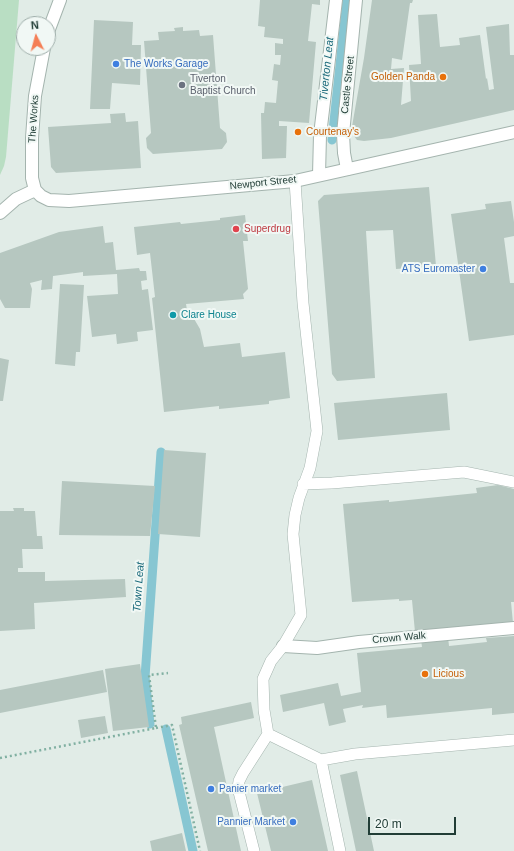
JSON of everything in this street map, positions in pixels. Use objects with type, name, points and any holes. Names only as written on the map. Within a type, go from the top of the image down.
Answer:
[{"type":"street","points":[[54,16],[60,0]]},
{"type":"street","points":[[319,175],[320,135],[336,0]]},
{"type":"street","name":"Castle Street","points":[[347,169],[342,134],[356,0]]},
{"type":"street","name":"The Works","points":[[34,190],[32,178],[32,138],[35,96],[42,56]]},
{"type":"street","name":"Newport Street","points":[[34,190],[49,200],[69,201],[295,181],[514,132]]},
{"type":"street","points":[[0,213],[16,199],[34,190]]},
{"type":"street","name":"Crown Walk","points":[[283,646],[317,648],[359,642],[514,628]]},
{"type":"lane","points":[[254,851],[238,788],[239,781],[268,734],[264,710],[263,680],[271,661],[283,646],[301,615],[293,534],[295,515],[310,468],[317,431],[303,303],[295,181]]},
{"type":"lane","points":[[304,484],[464,472],[514,482]]},
{"type":"lane","points":[[268,734],[321,760],[355,754],[514,740]]},
{"type":"lane","points":[[321,760],[340,851]]},
{"type":"path","points":[[156,728],[149,675],[168,673]]},
{"type":"path","points":[[0,758],[172,725],[200,851]]},
{"type":"green space","points":[[0,0],[19,0],[18,16],[16,16],[16,36],[6,157],[0,175]]},
{"type":"building","points":[[260,0],[320,0],[320,5],[312,4],[308,41],[316,42],[309,123],[279,121],[279,126],[287,126],[286,158],[262,159],[261,113],[264,113],[265,102],[276,103],[278,81],[272,80],[274,64],[280,65],[281,55],[275,55],[275,43],[283,44],[283,39],[264,37],[265,27],[258,26]]},
{"type":"building","points":[[372,0],[413,0],[412,3],[410,3],[402,60],[392,58],[391,69],[404,68],[401,105],[411,101],[409,65],[421,64],[418,15],[437,14],[440,47],[460,45],[459,38],[480,35],[489,90],[494,89],[486,27],[509,24],[510,55],[514,55],[514,110],[391,138],[364,141],[357,140],[351,132],[364,58]]},
{"type":"building","name":"The Works Garage","points":[[94,20],[133,22],[132,45],[141,45],[140,85],[112,83],[110,109],[90,109]]},
{"type":"building","name":"Tiverton Baptist Church","points":[[183,27],[183,31],[199,30],[200,36],[213,35],[220,128],[226,133],[227,142],[222,149],[153,154],[147,148],[146,138],[151,133],[144,41],[159,40],[158,32],[175,31],[174,28]]},
{"type":"building","points":[[125,113],[126,122],[138,121],[141,168],[56,173],[51,167],[48,127],[111,123],[110,114]]},
{"type":"building","points":[[429,187],[436,266],[396,269],[393,230],[366,231],[375,378],[337,381],[332,374],[318,201],[324,195]]},
{"type":"building","name":"ATS Euromaster","points":[[511,201],[514,236],[504,238],[510,283],[514,283],[514,335],[469,341],[451,214],[486,209],[485,204]]},
{"type":"building","name":"Clare House","points":[[245,215],[248,241],[243,241],[248,289],[243,294],[244,299],[186,304],[187,310],[200,329],[204,347],[240,343],[242,357],[285,352],[290,398],[269,401],[269,404],[219,409],[219,406],[164,412],[152,298],[155,297],[150,253],[137,255],[134,227],[180,222],[181,224],[220,220],[220,218]]},
{"type":"building","points":[[103,226],[105,243],[113,242],[116,270],[139,268],[140,271],[146,271],[147,280],[141,281],[142,290],[148,289],[153,330],[137,332],[138,341],[117,344],[116,334],[92,337],[87,296],[118,294],[117,274],[83,276],[83,272],[53,276],[52,289],[41,290],[42,280],[30,283],[32,289],[30,308],[5,308],[0,299],[0,253],[59,232]]},
{"type":"building","points":[[60,284],[84,285],[80,352],[76,352],[75,366],[55,364]]},
{"type":"building","points":[[0,358],[9,360],[3,401],[0,401]]},
{"type":"building","points":[[447,393],[450,430],[338,440],[334,403]]},
{"type":"building","points":[[164,450],[206,453],[200,537],[158,534]]},
{"type":"building","points":[[62,481],[155,486],[150,536],[59,535]]},
{"type":"building","points":[[498,485],[514,489],[514,602],[511,602],[513,623],[415,632],[412,600],[399,601],[399,599],[352,602],[343,504],[389,500],[389,502],[477,493],[476,488]]},
{"type":"building","points":[[13,508],[24,508],[24,511],[35,511],[37,536],[42,536],[43,549],[22,549],[23,568],[18,568],[18,572],[45,572],[45,581],[125,579],[126,597],[34,603],[35,629],[0,631],[0,511],[14,511]]},
{"type":"building","points":[[514,636],[514,713],[492,715],[492,708],[387,718],[386,705],[362,708],[363,705],[343,709],[346,722],[329,726],[324,703],[283,712],[280,695],[338,683],[341,696],[361,692],[357,653],[422,647],[421,640],[448,637],[449,646],[487,642],[486,638]]},
{"type":"building","points":[[140,664],[149,727],[113,731],[105,669]]},
{"type":"building","points":[[103,670],[107,692],[0,713],[0,690]]},
{"type":"building","name":"Panier market","points":[[251,702],[254,718],[214,727],[241,851],[208,851],[179,725],[182,724],[181,717]]},
{"type":"building","points":[[105,716],[108,733],[81,738],[78,720]]},
{"type":"building","points":[[357,771],[374,851],[356,851],[340,775]]},
{"type":"building","name":"Pannier Market","points":[[312,780],[328,851],[271,851],[257,793]]},
{"type":"building","points":[[182,833],[186,851],[152,851],[150,841]]},
{"type":"waterway","name":"Tiverton Leat","points":[[332,140],[347,0]]},
{"type":"waterway","name":"Town Leat","points":[[150,724],[145,677],[161,452]]},
{"type":"waterway","name":"Town Leat","points":[[166,729],[193,851]]},
{"type":"place","name":"The Works Garage","points":[[116,64]]},
{"type":"place","name":"Golden Panda","points":[[443,77]]},
{"type":"place","name":"Tiverton Baptist Church","points":[[182,85]]},
{"type":"place","name":"Courtenay's","points":[[298,132]]},
{"type":"place","name":"Superdrug","points":[[236,229]]},
{"type":"place","name":"ATS Euromaster","points":[[483,269]]},
{"type":"place","name":"Clare House","points":[[173,315]]},
{"type":"place","name":"Licious","points":[[425,674]]},
{"type":"place","name":"Panier market","points":[[211,789]]},
{"type":"place","name":"Pannier Market","points":[[293,822]]}]
